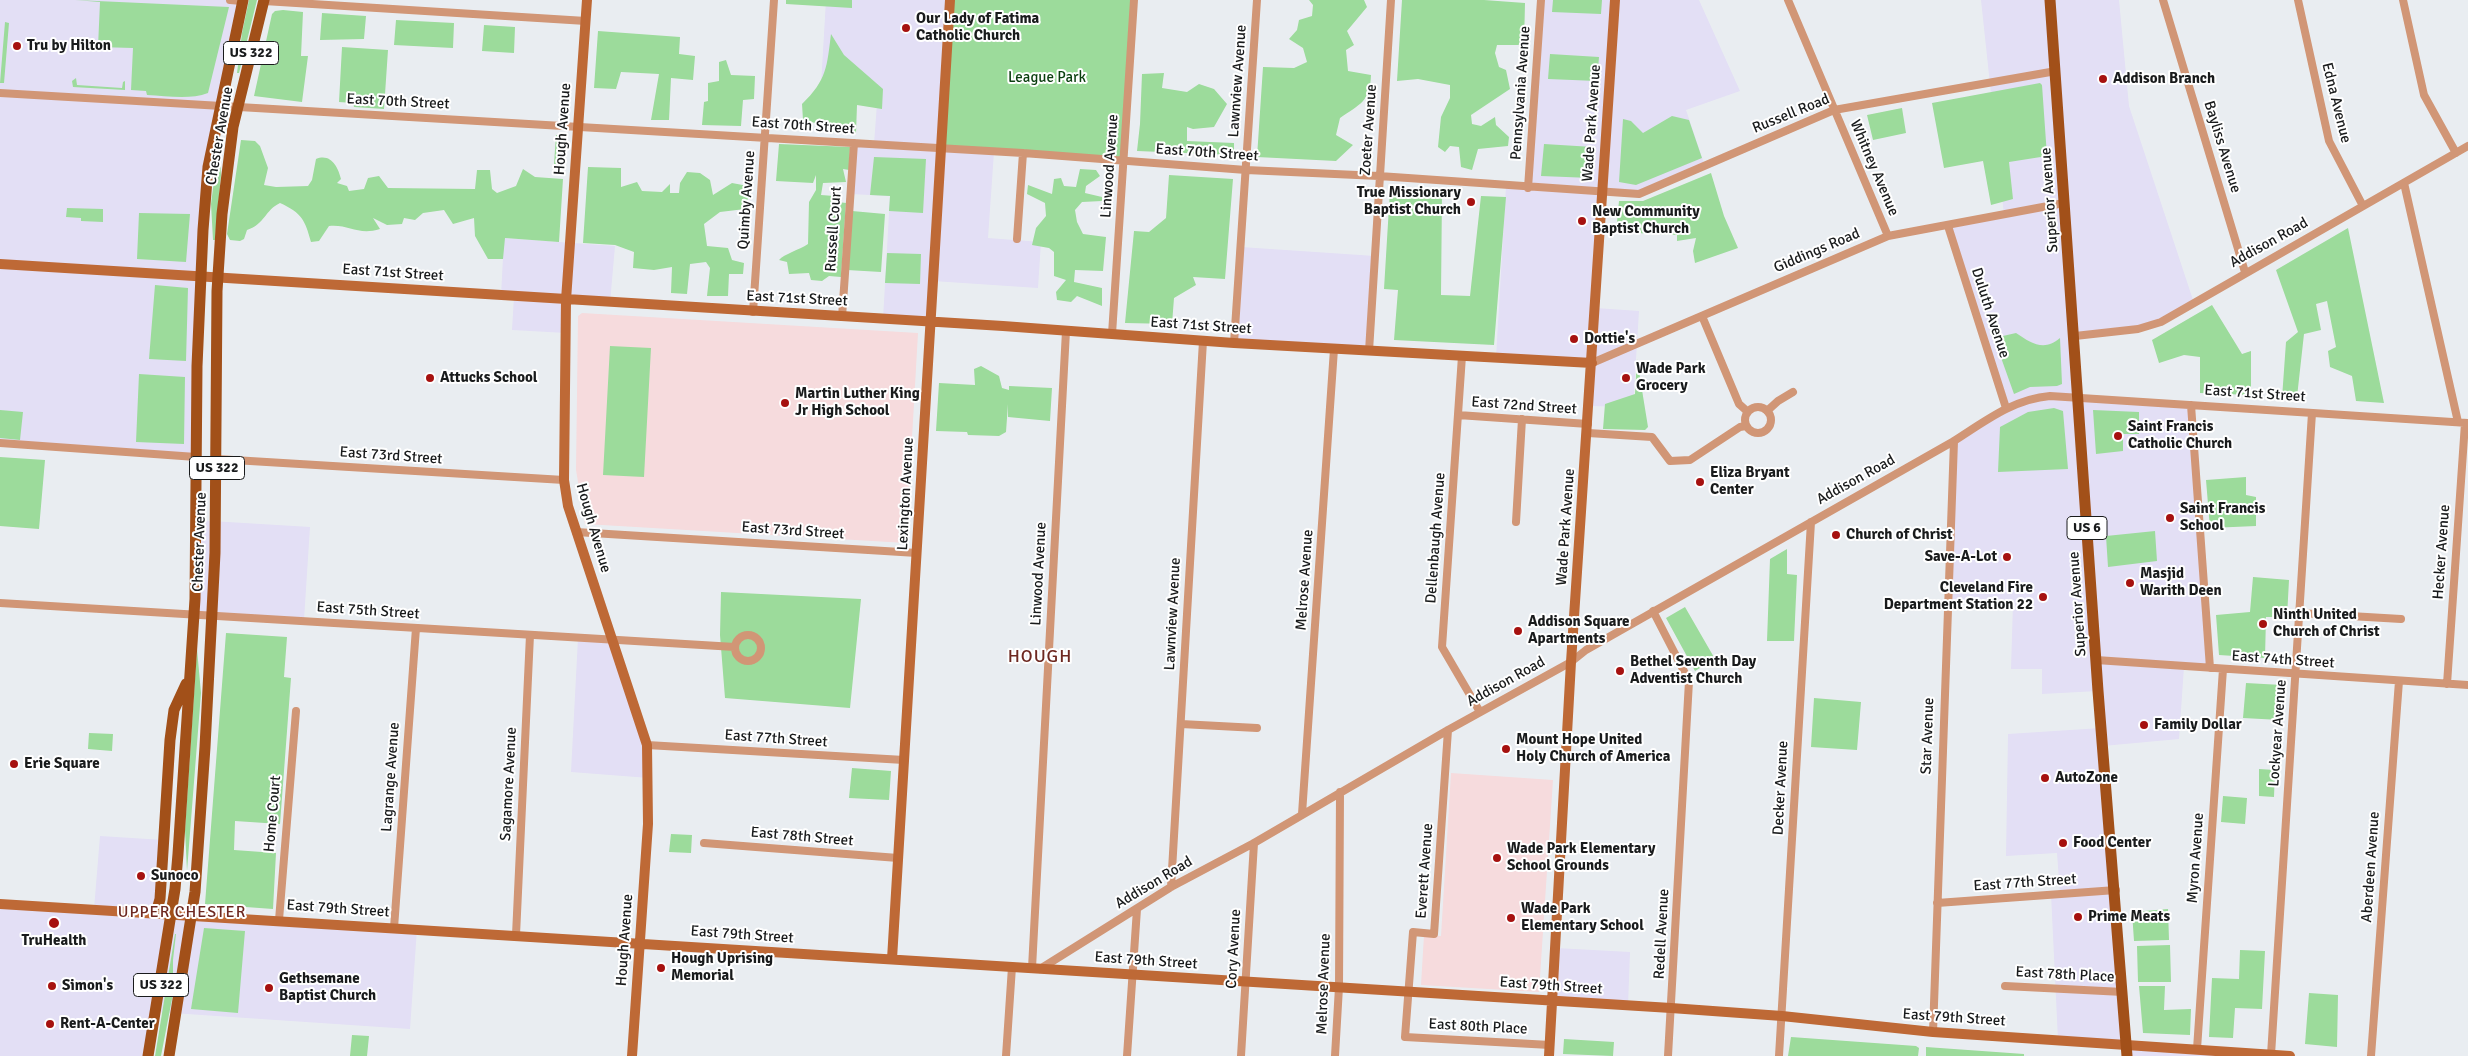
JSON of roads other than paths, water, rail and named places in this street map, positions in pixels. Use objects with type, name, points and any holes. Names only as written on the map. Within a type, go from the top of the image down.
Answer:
[{"type":"main road","name":"Chester Avenue","points":[[148,1056],[172,914],[177,867],[192,615],[195,599],[196,457],[201,276],[208,167],[219,106],[243,0]]},
{"type":"main road","name":"Superior Avenue","points":[[2050,0],[2075,336],[2096,660],[2116,890],[2127,1050]]},
{"type":"main road","name":"Chester Avenue","points":[[169,1056],[195,892],[202,801],[215,553],[218,277],[227,170],[238,107],[264,1]]},
{"type":"main road","points":[[156,913],[160,899],[173,715],[177,700],[188,680]]},
{"type":"street","points":[[230,0],[243,0]]},
{"type":"street","name":"Hough Avenue","points":[[587,0],[566,300],[564,480],[568,506],[576,532],[614,641],[647,745],[648,824],[632,1056]]},
{"type":"street","name":"Quimby Avenue","points":[[753,312],[774,0]]},
{"type":"street","name":"Lexington Avenue","points":[[892,959],[950,0]]},
{"type":"street","name":"Linwood Avenue","points":[[1112,334],[1134,0]]},
{"type":"street","name":"Lawnview Avenue","points":[[1234,344],[1257,0]]},
{"type":"street","name":"Zoeter Avenue","points":[[1369,351],[1391,0]]},
{"type":"street","name":"Pennsylvania Avenue","points":[[1528,188],[1541,0]]},
{"type":"street","name":"Wade Park Avenue","points":[[1549,1056],[1571,662],[1615,0]]},
{"type":"street","name":"Whitney Avenue","points":[[1788,0],[1888,236]]},
{"type":"street","name":"Bayliss Avenue","points":[[2163,0],[2245,272]]},
{"type":"street","name":"Edna Avenue","points":[[2298,0],[2329,141],[2363,206]]},
{"type":"street","points":[[2403,0],[2424,95],[2456,153]]},
{"type":"street","points":[[264,1],[361,4],[586,21]]},
{"type":"street","name":"Russell Road","points":[[1603,192],[1639,194],[1834,110],[2056,71]]},
{"type":"street","name":"East 70th Street","points":[[0,93],[1023,153],[1246,170],[1380,176],[1603,192]]},
{"type":"street","name":"Russell Court","points":[[842,317],[854,143]]},
{"type":"street","name":"Addison Road","points":[[2075,336],[2138,329],[2161,322],[2245,272],[2468,146]]},
{"type":"street","points":[[1017,239],[1023,153]]},
{"type":"street","name":"Hecker Avenue","points":[[2404,183],[2464,423],[2447,684]]},
{"type":"street","name":"Giddings Road","points":[[1592,363],[1888,236],[2064,203]]},
{"type":"street","name":"Duluth Avenue","points":[[1948,226],[2006,408]]},
{"type":"street","name":"East 71st Street","points":[[0,264],[931,322],[1234,344],[1592,363]]},
{"type":"street","points":[[1702,316],[1739,404],[1748,412]]},
{"type":"street","name":"Linwood Avenue","points":[[1036,969],[1066,331]]},
{"type":"street","name":"Lawnview Avenue","points":[[1171,887],[1203,341]]},
{"type":"street","name":"Melrose Avenue","points":[[1302,814],[1334,349]]},
{"type":"street","name":"Dellenbaugh Avenue","points":[[1462,356],[1442,647],[1480,712]]},
{"type":"street","points":[[1767,411],[1778,401],[1793,392]]},
{"type":"street","name":"Addison Road","points":[[1036,969],[1138,909],[1171,887],[1254,843],[1448,730],[1571,662],[1586,650],[1954,441],[2006,408],[2040,397]]},
{"type":"street","name":"East 71st Street","points":[[2040,397],[2464,423]]},
{"type":"street","points":[[2191,405],[2210,668]]},
{"type":"street","points":[[1758,408],[1767,411],[1770,420],[1767,429],[1763,432],[1753,432],[1746,426],[1745,421],[1748,412],[1758,408]]},
{"type":"street","name":"Lockyear Avenue","points":[[2270,1055],[2312,413]]},
{"type":"street","name":"East 72nd Street","points":[[1458,415],[1522,420],[1652,438],[1670,461],[1682,462],[1690,460],[1740,427],[1746,426]]},
{"type":"street","points":[[1516,522],[1522,420]]},
{"type":"street","name":"Star Avenue","points":[[1933,1032],[1936,903],[1954,441]]},
{"type":"street","points":[[0,444],[196,457]]},
{"type":"street","name":"East 73rd Street","points":[[217,459],[564,480]]},
{"type":"street","name":"Decker Avenue","points":[[1779,1056],[1811,522]]},
{"type":"street","name":"East 73rd Street","points":[[576,532],[917,553]]},
{"type":"street","name":"East 75th Street","points":[[0,602],[735,647]]},
{"type":"street","name":"Redell Avenue","points":[[1653,612],[1689,681],[1668,1056]]},
{"type":"street","points":[[2299,613],[2401,619]]},
{"type":"street","name":"Lagrange Avenue","points":[[394,928],[416,628]]},
{"type":"street","name":"Sagamore Avenue","points":[[516,935],[530,635]]},
{"type":"street","name":"East 74th Street","points":[[2096,660],[2296,675],[2468,685]]},
{"type":"street","name":"Myron Avenue","points":[[2197,1049],[2223,669]]},
{"type":"street","name":"Aberdeen Avenue","points":[[2371,1056],[2399,681]]},
{"type":"street","name":"Home Court","points":[[278,920],[296,710]]},
{"type":"street","points":[[1181,724],[1257,728]]},
{"type":"street","name":"Everett Avenue","points":[[1408,991],[1413,932],[1434,934],[1448,730]]},
{"type":"street","name":"East 77th Street","points":[[647,745],[904,760]]},
{"type":"street","name":"Melrose Avenue","points":[[1335,1056],[1339,987],[1340,792]]},
{"type":"street","name":"East 78th Street","points":[[704,843],[898,858]]},
{"type":"street","name":"Cory Avenue","points":[[1241,1056],[1254,843]]},
{"type":"street","name":"East 77th Street","points":[[1936,903],[2116,890]]},
{"type":"street","name":"East 79th Street","points":[[0,904],[1671,1008],[1782,1016],[2127,1050],[2197,1049],[2290,1056]]},
{"type":"street","points":[[1127,1056],[1138,909]]},
{"type":"street","points":[[1006,1056],[1012,967]]},
{"type":"street","name":"East 78th Place","points":[[2005,986],[2123,992]]},
{"type":"street","name":"East 80th Place","points":[[1408,991],[1405,1037],[1550,1045]]},
{"type":"place","name":"Our Lady of Fatima Catholic Church","points":[[906,28]]},
{"type":"place","name":"Tru by Hilton","points":[[17,46]]},
{"type":"place","name":"Addison Branch","points":[[2103,79]]},
{"type":"place","name":"True Missionary Baptist Church","points":[[1471,202]]},
{"type":"place","name":"New Community Baptist Church","points":[[1582,221]]},
{"type":"place","name":"Dottie's","points":[[1574,339]]},
{"type":"place","name":"Attucks School","points":[[430,378]]},
{"type":"place","name":"Wade Park Grocery","points":[[1626,378]]},
{"type":"place","name":"Martin Luther King Jr High School","points":[[785,403]]},
{"type":"place","name":"Saint Francis Catholic Church","points":[[2118,436]]},
{"type":"place","name":"Eliza Bryant Center","points":[[1700,482]]},
{"type":"place","name":"Saint Francis School","points":[[2170,518]]},
{"type":"place","name":"Church of Christ","points":[[1836,535]]},
{"type":"place","name":"Save-A-Lot","points":[[2007,557]]},
{"type":"place","name":"Masjid Warith Deen","points":[[2130,583]]},
{"type":"place","name":"Cleveland Fire Department Station 22","points":[[2043,597]]},
{"type":"place","name":"Ninth United Church of Christ","points":[[2263,624]]},
{"type":"place","name":"Addison Square Apartments","points":[[1518,631]]},
{"type":"place","name":"Bethel Seventh Day Adventist Church","points":[[1620,671]]},
{"type":"place","name":"Family Dollar","points":[[2144,725]]},
{"type":"place","name":"Mount Hope United Holy Church of America","points":[[1506,749]]},
{"type":"place","name":"Erie Square","points":[[14,764]]},
{"type":"place","name":"AutoZone","points":[[2045,778]]},
{"type":"place","name":"Food Center","points":[[2063,843]]},
{"type":"place","name":"Wade Park Elementary School Grounds","points":[[1497,858]]},
{"type":"place","name":"Sunoco","points":[[141,876]]},
{"type":"place","name":"Prime Meats","points":[[2078,917]]},
{"type":"place","name":"Wade Park Elementary School","points":[[1511,918]]},
{"type":"place","name":"TruHealth","points":[[54,923]]},
{"type":"place","name":"Hough Uprising Memorial","points":[[661,968]]},
{"type":"place","name":"Simon's","points":[[52,986]]},
{"type":"place","name":"Gethsemane Baptist Church","points":[[269,988]]},
{"type":"place","name":"Rent-A-Center","points":[[50,1024]]},
{"type":"district","name":"HOUGH","points":[[1040,657]]},
{"type":"district","name":"UPPER CHESTER","points":[[182,913]]},
{"type":"park label","name":"League Park","points":[[1047,78]]}]
